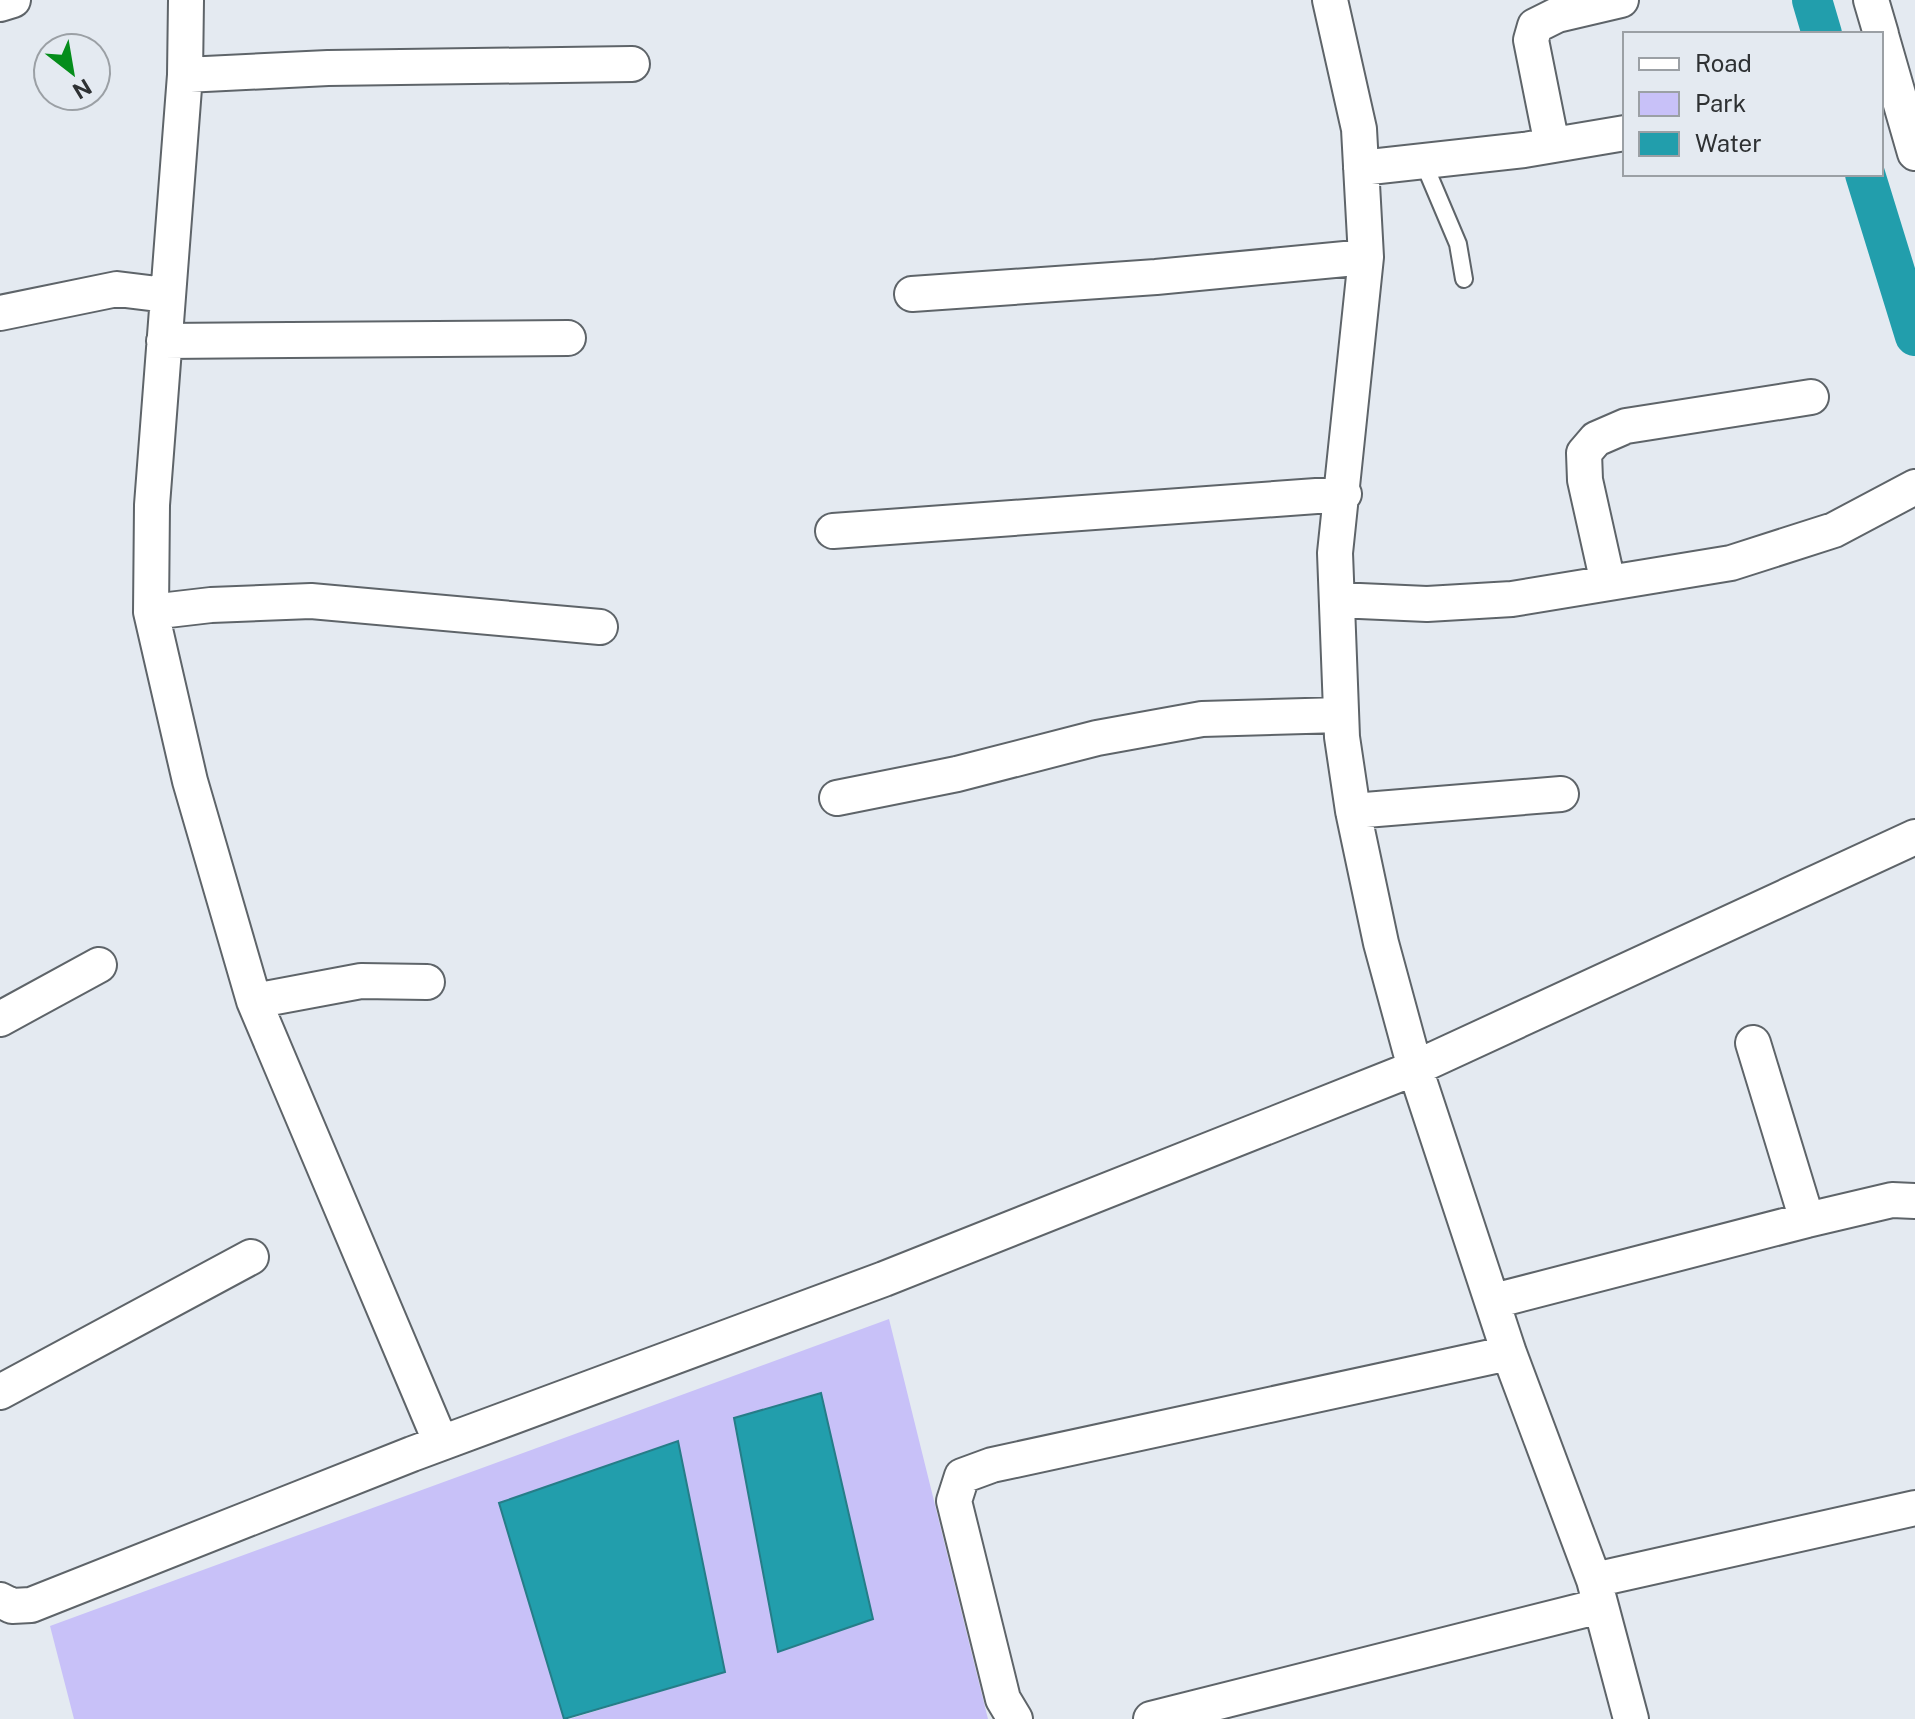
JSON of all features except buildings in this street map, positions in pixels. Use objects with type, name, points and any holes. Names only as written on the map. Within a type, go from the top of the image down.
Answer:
[{"type":"street","points":[[0,4],[13,0]]},
{"type":"street","points":[[186,0],[185,75],[152,505],[151,612],[190,781],[254,1001],[441,1443]]},
{"type":"street","points":[[1330,0],[1359,129],[1366,257],[1344,494],[1335,553],[1341,715],[1353,811],[1381,943],[1415,1068],[1509,1353],[1597,1593],[1631,1719]]},
{"type":"street","points":[[1552,145],[1531,40],[1535,26],[1557,15],[1621,0]]},
{"type":"street","points":[[1871,0],[1880,32]]},
{"type":"street","points":[[1883,42],[1915,153]]},
{"type":"street","points":[[185,75],[328,68],[632,64]]},
{"type":"street","points":[[1361,168],[1623,133]]},
{"type":"street","points":[[912,294],[1156,277],[1366,257]]},
{"type":"street","points":[[0,313],[117,289],[166,295]]},
{"type":"street","points":[[164,341],[568,338]]},
{"type":"street","points":[[1608,583],[1585,480],[1584,453],[1596,439],[1626,426],[1811,397]]},
{"type":"street","points":[[1337,600],[1427,604],[1512,599],[1731,563],[1834,530],[1915,487]]},
{"type":"street","points":[[833,531],[1344,494]]},
{"type":"street","points":[[151,612],[211,605],[311,601],[600,627]]},
{"type":"street","points":[[837,798],[957,774],[1097,738],[1202,719],[1341,715]]},
{"type":"street","points":[[1353,811],[1561,794]]},
{"type":"street","points":[[0,1600],[12,1606],[31,1605],[441,1443],[884,1279],[1415,1068],[1915,837]]},
{"type":"street","points":[[0,1019],[99,965]]},
{"type":"street","points":[[254,1001],[361,981],[427,982]]},
{"type":"street","points":[[1753,1043],[1807,1220]]},
{"type":"street","points":[[1494,1301],[1807,1220],[1892,1200],[1915,1201]]},
{"type":"street","points":[[0,1392],[251,1257]]},
{"type":"street","points":[[1015,1719],[1003,1699],[954,1501],[962,1476],[992,1465],[1509,1353]]},
{"type":"street","points":[[1151,1719],[1597,1593],[1915,1508]]},
{"type":"lane","points":[[1422,159],[1458,244],[1464,279]]},
{"type":"green space","points":[[889,1319],[988,1719],[569,1719],[725,1672],[678,1441],[499,1503],[564,1719],[74,1719],[50,1626]]},
{"type":"water","points":[[821,1393],[873,1619],[778,1652],[734,1418]]},
{"type":"water","points":[[678,1441],[725,1672],[564,1719],[499,1503]]},
{"type":"waterway","points":[[1812,0],[1821,32]]},
{"type":"waterway","points":[[1866,176],[1915,336]]}]
